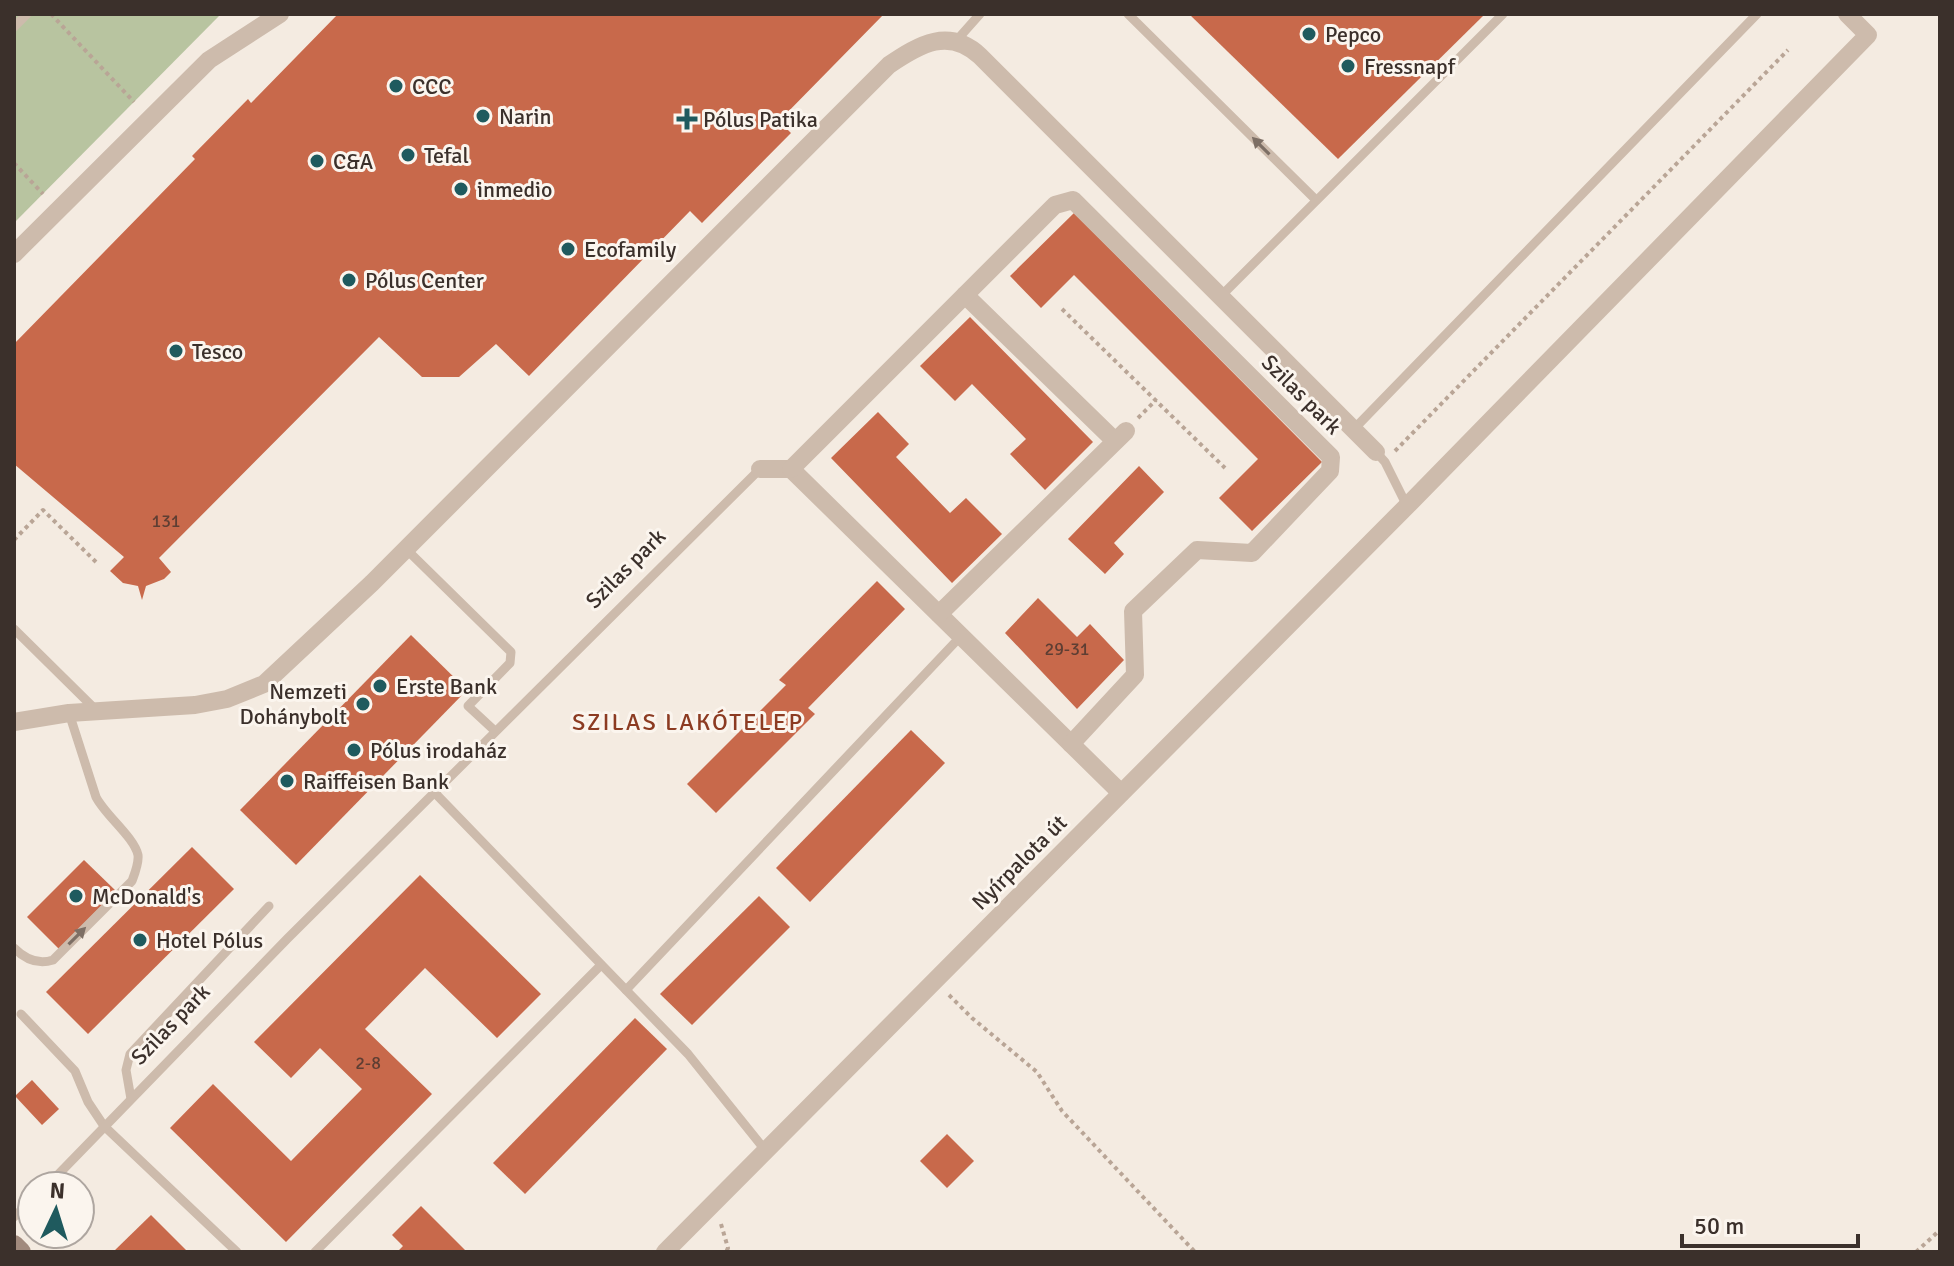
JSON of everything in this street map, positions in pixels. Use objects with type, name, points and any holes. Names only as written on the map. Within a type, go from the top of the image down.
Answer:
[{"type":"main road","points":[[14,1245],[21,1252]]},
{"type":"street","points":[[14,254],[209,60],[280,14]]},
{"type":"street","name":"Nyírpalota út","points":[[665,1252],[1407,506],[1868,35],[1847,14]]},
{"type":"street","points":[[14,722],[69,713],[195,705],[227,699],[264,684],[283,669],[889,65],[911,50],[936,41],[956,41],[970,46],[1380,457]]},
{"type":"street","name":"Szilas park","points":[[760,469],[791,469],[1055,205],[1073,200],[1331,457],[1330,471],[1252,553],[1197,550],[1133,611],[1135,675],[1071,744]]},
{"type":"street","points":[[939,614],[1120,436],[965,295]]},
{"type":"street","points":[[791,469],[1121,793]]},
{"type":"lane","points":[[14,27],[27,14]]},
{"type":"lane","points":[[956,41],[980,14]]},
{"type":"lane","points":[[1128,14],[1316,200]]},
{"type":"lane","points":[[1219,298],[1503,14]]},
{"type":"lane","points":[[1353,430],[1757,14]]},
{"type":"lane","points":[[1380,457],[1407,506]]},
{"type":"lane","name":"Szilas park","points":[[62,1170],[434,792],[760,469]]},
{"type":"lane","points":[[405,548],[511,652],[510,663],[468,706],[495,731]]},
{"type":"lane","points":[[14,629],[98,712]]},
{"type":"lane","points":[[626,990],[961,636]]},
{"type":"lane","points":[[14,948],[32,961],[45,963],[53,960],[132,881],[138,855],[102,809],[86,772],[69,713]]},
{"type":"lane","points":[[434,792],[688,1054],[766,1151]]},
{"type":"lane","points":[[131,1099],[126,1070],[130,1054],[269,906]]},
{"type":"lane","points":[[315,1252],[601,965]]},
{"type":"lane","points":[[16,1015],[75,1071],[88,1102],[104,1126],[237,1252]]},
{"type":"path","points":[[51,14],[134,102]]},
{"type":"path","points":[[1380,457],[1788,50]]},
{"type":"path","points":[[14,163],[43,194]]},
{"type":"path","points":[[1062,309],[1225,468]]},
{"type":"path","points":[[14,540],[43,510],[97,563]]},
{"type":"path","points":[[935,980],[972,1018],[1037,1072],[1062,1111],[1195,1252]]},
{"type":"path","points":[[1916,1252],[1940,1230]]},
{"type":"green space","points":[[14,14],[221,14],[14,223]]},
{"type":"building","name":"Pólus Center","points":[[338,14],[884,14],[779,121],[791,133],[702,223],[690,211],[529,376],[496,344],[459,377],[422,377],[379,337],[159,558],[171,572],[164,579],[146,586],[142,600],[138,586],[123,583],[110,571],[124,557],[14,464],[14,344],[195,159],[192,156],[248,99],[251,103]]},
{"type":"building","points":[[1189,14],[1485,14],[1338,159]]},
{"type":"building","points":[[1074,213],[1322,462],[1252,531],[1219,498],[1258,459],[1074,275],[1041,308],[1010,276]]},
{"type":"building","points":[[970,317],[1093,442],[1045,490],[1010,454],[1026,439],[972,384],[955,401],[920,366]]},
{"type":"building","points":[[878,412],[909,444],[896,457],[950,513],[966,498],[1002,534],[952,583],[831,458]]},
{"type":"building","points":[[1139,466],[1164,492],[1114,543],[1124,554],[1105,574],[1068,539]]},
{"type":"building","points":[[877,581],[905,609],[808,708],[815,714],[716,813],[687,784],[786,685],[779,680]]},
{"type":"building","points":[[1038,598],[1077,637],[1090,624],[1124,660],[1077,709],[1005,633]]},
{"type":"building","name":"Pólus irodaház","points":[[411,635],[467,690],[296,865],[240,810]]},
{"type":"building","points":[[911,730],[945,763],[810,902],[776,868]]},
{"type":"building","name":"Hotel Pólus","points":[[192,847],[234,889],[88,1034],[46,992]]},
{"type":"building","points":[[84,860],[116,891],[59,949],[27,917]]},
{"type":"building","points":[[420,875],[541,994],[497,1038],[425,968],[365,1029],[432,1094],[286,1242],[170,1128],[213,1084],[291,1161],[362,1089],[320,1048],[291,1078],[254,1042]]},
{"type":"building","points":[[759,896],[790,927],[692,1025],[660,994]]},
{"type":"building","points":[[635,1018],[667,1049],[525,1194],[493,1163]]},
{"type":"building","points":[[32,1080],[59,1109],[42,1125],[15,1096]]},
{"type":"building","points":[[947,1134],[974,1161],[947,1188],[920,1161]]},
{"type":"building","points":[[421,1206],[467,1252],[397,1252],[403,1246],[392,1235]]},
{"type":"building","points":[[151,1215],[188,1252],[113,1252]]},
{"type":"place","name":"Pepco","points":[[1309,34]]},
{"type":"place","name":"Fressnapf","points":[[1348,66]]},
{"type":"place","name":"CCC","points":[[396,86]]},
{"type":"place","name":"Narin","points":[[483,116]]},
{"type":"place","name":"Pólus Patika","points":[[687,119]]},
{"type":"place","name":"Tefal","points":[[408,155]]},
{"type":"place","name":"C&A","points":[[317,161]]},
{"type":"place","name":"inmedio","points":[[461,189]]},
{"type":"place","name":"Ecofamily","points":[[568,249]]},
{"type":"place","name":"Pólus Center","points":[[349,280]]},
{"type":"place","name":"Tesco","points":[[176,351]]},
{"type":"place","name":"Erste Bank","points":[[380,686]]},
{"type":"place","name":"Nemzeti Dohánybolt","points":[[363,704]]},
{"type":"place","name":"Pólus irodaház","points":[[354,750]]},
{"type":"place","name":"Raiffeisen Bank","points":[[287,781]]},
{"type":"place","name":"McDonald's","points":[[76,896]]},
{"type":"place","name":"Hotel Pólus","points":[[140,940]]},
{"type":"district","name":"SZILAS LAKÓTELEP","points":[[688,722]]}]
